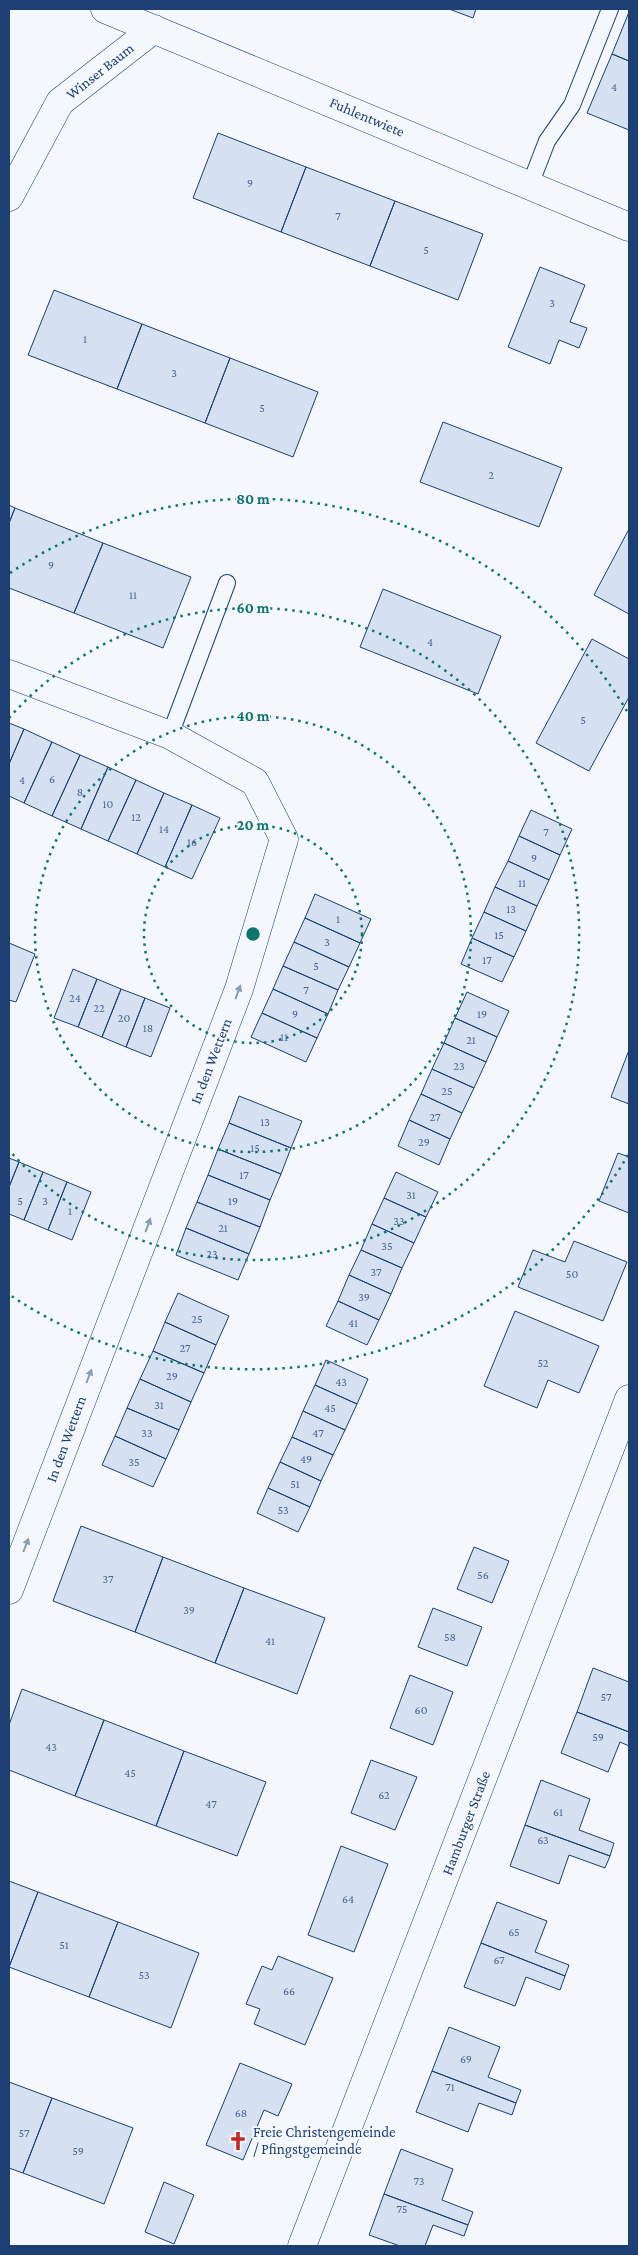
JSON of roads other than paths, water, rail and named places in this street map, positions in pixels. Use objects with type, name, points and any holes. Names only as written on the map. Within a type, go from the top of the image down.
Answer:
[{"type":"street","name":"Fuhlentwiete","points":[[105,9],[629,227]]},
{"type":"street","name":"Winser Baum","points":[[9,197],[60,102],[154,29]]},
{"type":"street","name":"In den Wettern","points":[[9,674],[170,735],[255,782],[284,839],[239,989],[9,1590]]},
{"type":"street","name":"Hamburger Straße","points":[[302,2246],[629,1399]]},
{"type":"lane","points":[[530,185],[547,141],[572,105],[610,9]]},
{"type":"lane","points":[[170,735],[226,583]]},
{"type":"place","name":"Freie Christengemeinde / Pfingstgemeinde","points":[[238,2141]]}]
